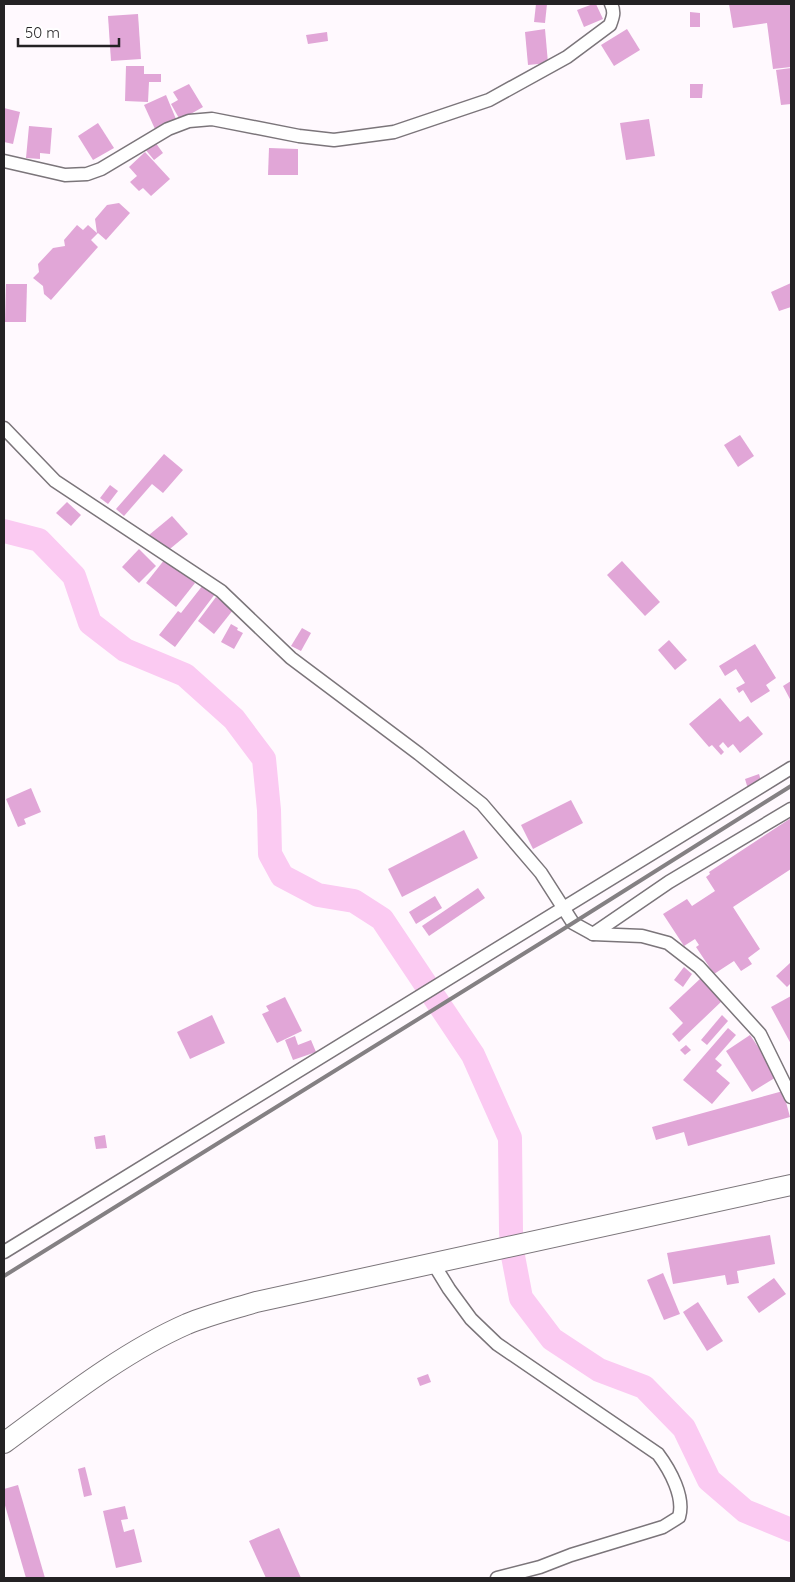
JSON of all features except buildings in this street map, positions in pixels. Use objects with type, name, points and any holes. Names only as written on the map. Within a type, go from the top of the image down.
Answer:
[{"type":"main road","points":[[4,1443],[139,1349],[188,1324],[256,1302],[791,1185]]},
{"type":"street","points":[[4,162],[65,175],[87,174],[101,169],[168,129],[189,121],[212,119],[300,136],[334,140],[394,132],[489,100],[567,57],[610,25],[614,17],[614,10],[611,4]]},
{"type":"street","points":[[4,428],[55,481],[125,526],[221,592],[291,658],[482,804],[542,873],[573,923],[593,934],[642,936],[668,943],[700,967],[760,1034],[791,1097]]},
{"type":"street","points":[[4,1252],[791,768]]},
{"type":"street","points":[[593,934],[668,882],[791,809]]},
{"type":"street","points":[[433,1263],[471,1319],[497,1344],[658,1454],[666,1465],[682,1507],[679,1517],[663,1527],[571,1555],[540,1567],[497,1578]]},
{"type":"waterway","points":[[4,531],[39,540],[74,576],[90,623],[125,650],[185,675],[234,719],[264,759],[269,810],[270,854],[282,876],[318,895],[354,901],[382,919],[473,1055],[510,1138],[511,1232],[513,1256],[521,1298],[552,1339],[599,1370],[644,1387],[684,1428],[709,1480],[745,1511],[791,1530]]},
{"type":"railway","points":[[4,1276],[791,786]]}]
